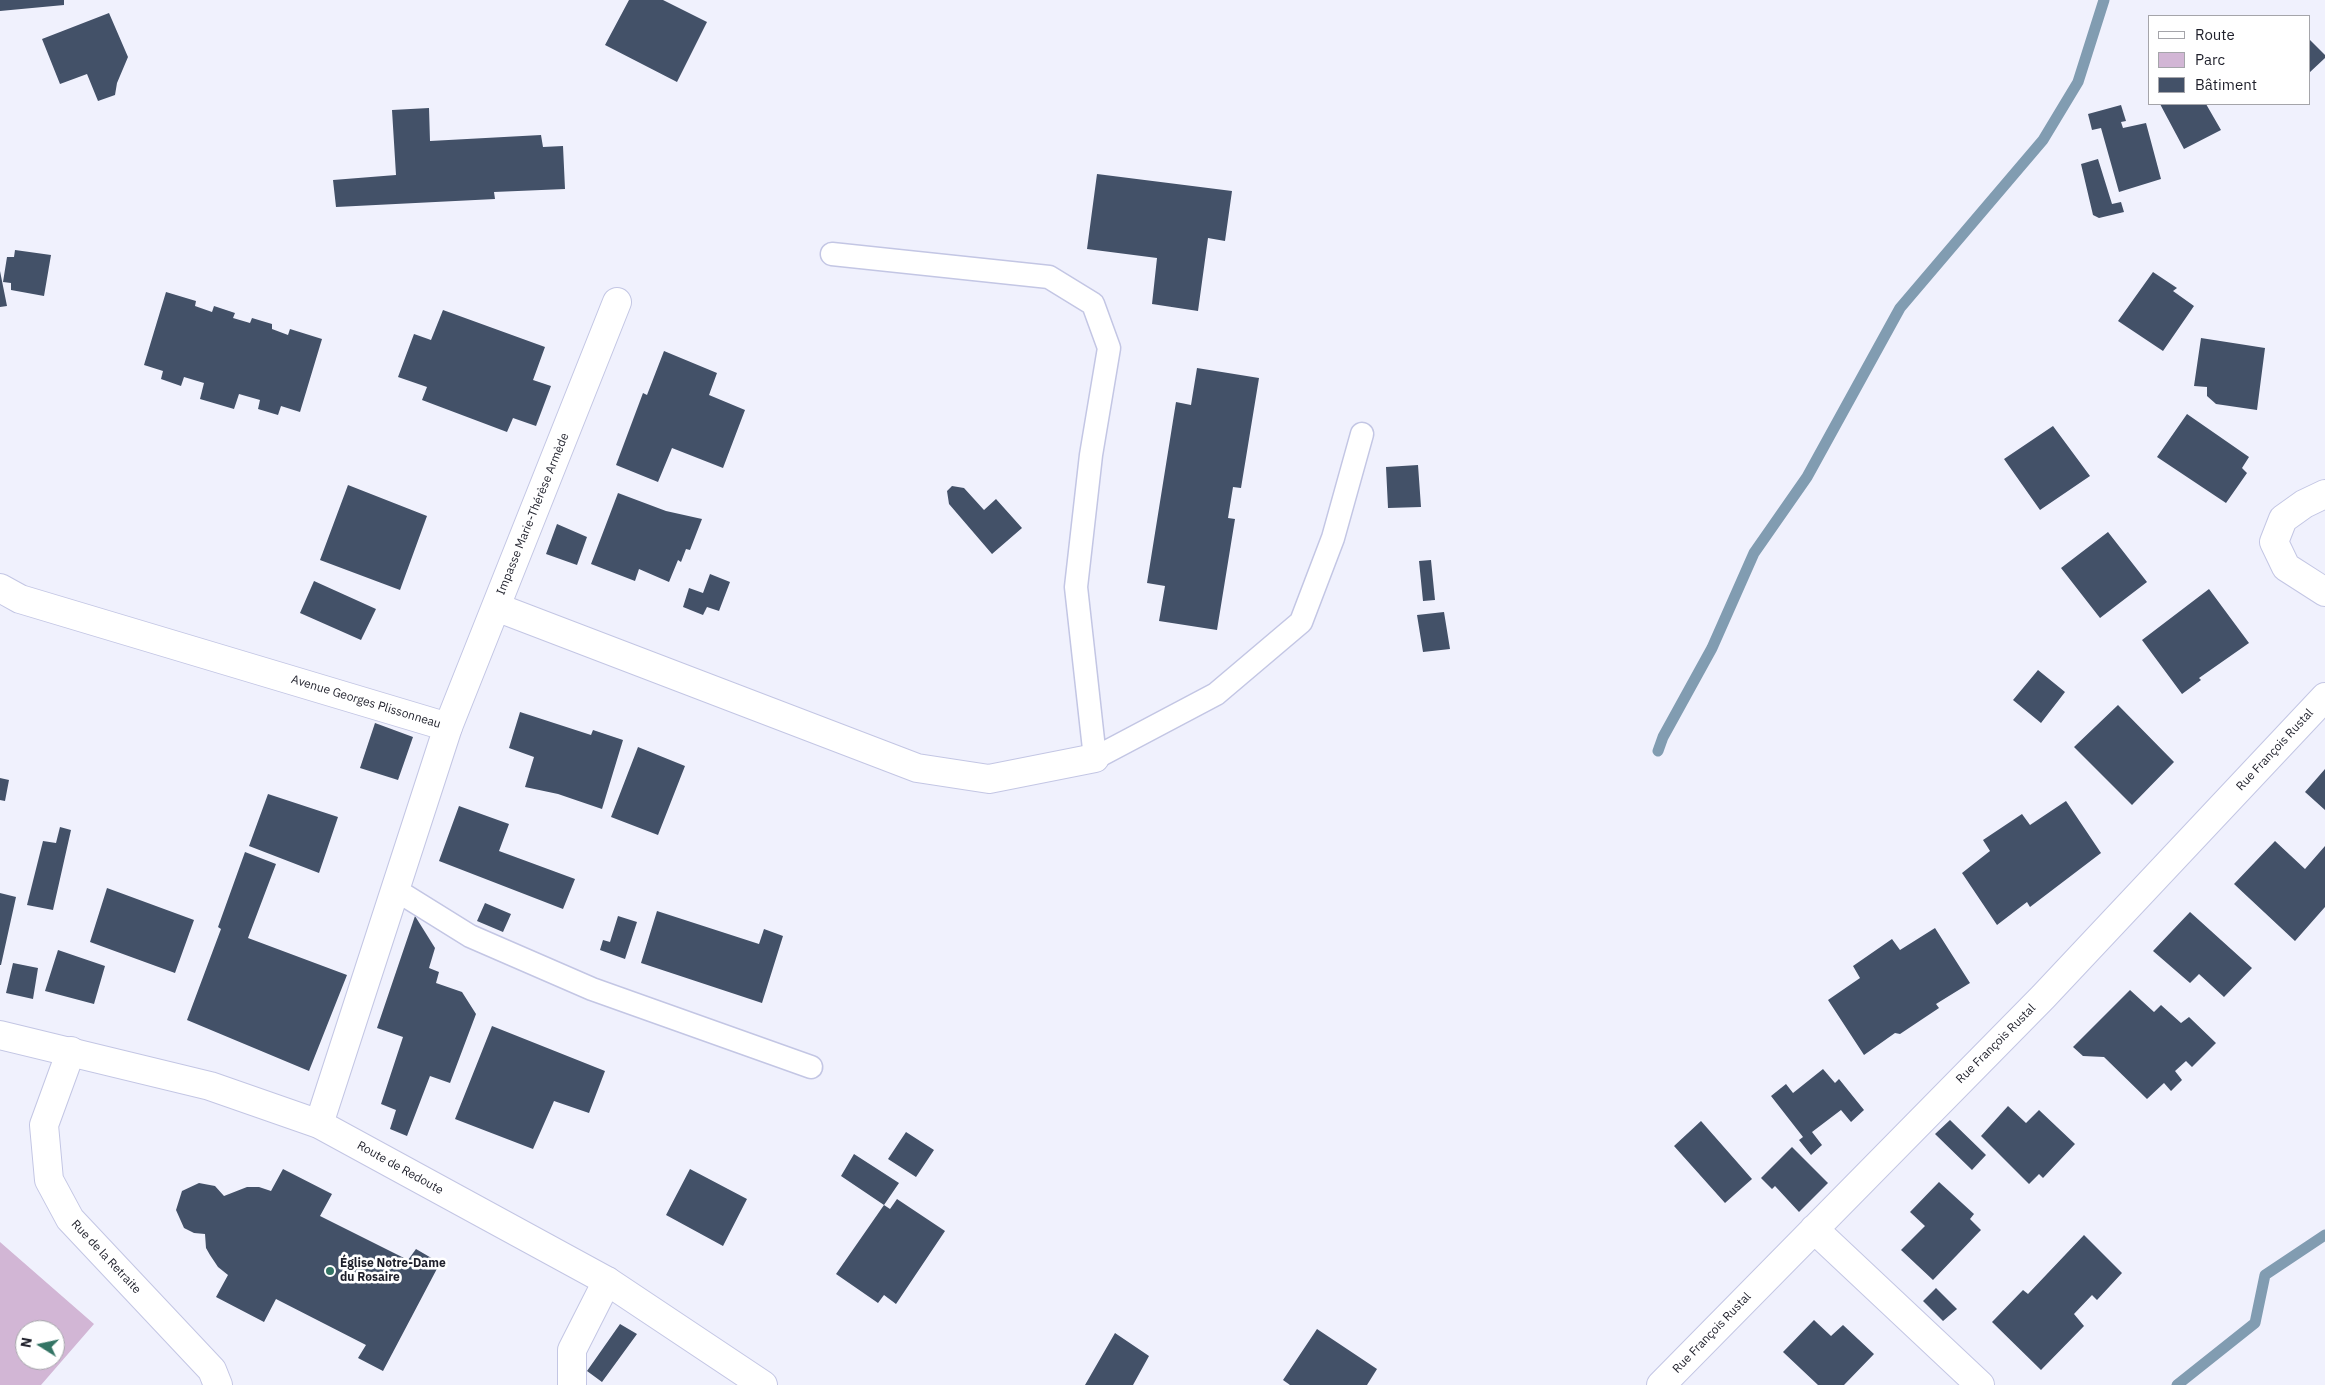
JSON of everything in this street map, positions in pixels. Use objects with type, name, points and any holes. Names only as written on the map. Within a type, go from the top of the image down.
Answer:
[{"type":"street","name":"Impasse Marie-Thérèse Armède","points":[[448,726],[617,302]]},
{"type":"street","points":[[2325,494],[2304,504],[2283,519],[2274,542],[2286,567],[2325,592]]},
{"type":"street","name":"Avenue Georges Plissonneau","points":[[0,588],[20,599],[448,726],[319,1124]]},
{"type":"street","points":[[496,607],[917,768],[989,779],[1095,758]]},
{"type":"street","name":"Rue François Rustal","points":[[1661,1385],[2043,997],[2325,697]]},
{"type":"street","name":"Route de Redoute","points":[[0,1035],[210,1086],[319,1124],[607,1281],[762,1385]]},
{"type":"street","name":"Rue de la Retraite","points":[[71,1051],[44,1125],[49,1180],[70,1219],[212,1370],[218,1385]]},
{"type":"street","points":[[1814,1229],[1980,1385]]},
{"type":"street","points":[[572,1385],[572,1350],[607,1281]]},
{"type":"lane","points":[[832,254],[1049,277],[1094,304],[1109,348],[1091,455],[1076,587],[1095,758],[1216,694],[1301,622],[1333,538],[1362,434]]},
{"type":"lane","points":[[396,890],[470,936],[592,990],[811,1068]]},
{"type":"green space","points":[[0,1242],[94,1324],[65,1357],[65,1320],[15,1320],[15,1370],[54,1370],[41,1385],[0,1385]]},
{"type":"building","points":[[0,0],[64,0],[64,5],[0,11]]},
{"type":"building","points":[[629,0],[663,0],[707,22],[677,82],[605,45]]},
{"type":"building","points":[[109,13],[128,57],[117,83],[115,95],[98,101],[87,74],[60,84],[42,39]]},
{"type":"building","points":[[2310,40],[2325,55],[2325,58],[2310,72]]},
{"type":"building","points":[[2121,105],[2126,121],[2121,122],[2123,128],[2146,123],[2161,179],[2119,192],[2101,128],[2092,130],[2088,114]]},
{"type":"building","points":[[2161,105],[2207,105],[2221,130],[2184,149]]},
{"type":"building","points":[[429,108],[430,141],[541,135],[543,147],[563,146],[565,189],[494,192],[495,199],[336,207],[333,180],[396,175],[392,110]]},
{"type":"building","points":[[2098,159],[2112,204],[2121,202],[2124,212],[2099,218],[2093,215],[2081,164]]},
{"type":"building","points":[[1097,174],[1232,191],[1225,241],[1208,238],[1198,311],[1152,304],[1157,258],[1087,249]]},
{"type":"building","points":[[15,250],[51,255],[44,296],[11,290],[11,283],[3,282],[7,257],[14,257]]},
{"type":"building","points":[[0,271],[7,306],[0,307]]},
{"type":"building","points":[[2153,272],[2177,288],[2173,291],[2194,306],[2163,351],[2118,321]]},
{"type":"building","points":[[166,292],[196,301],[195,306],[212,312],[214,306],[235,313],[233,318],[250,323],[252,318],[272,324],[272,329],[288,335],[290,329],[322,339],[300,412],[281,406],[278,415],[258,409],[260,400],[239,394],[234,409],[200,399],[204,383],[184,377],[181,386],[161,379],[163,371],[144,365]]},
{"type":"building","points":[[443,310],[545,347],[533,380],[551,386],[536,426],[513,418],[507,432],[422,400],[427,387],[398,377],[414,334],[431,340]]},
{"type":"building","points":[[2201,338],[2265,348],[2257,410],[2216,404],[2207,396],[2207,387],[2194,386]]},
{"type":"building","points":[[664,351],[717,373],[709,395],[745,410],[723,468],[672,448],[658,482],[616,465],[643,393],[647,395]]},
{"type":"building","points":[[1197,368],[1259,378],[1241,488],[1233,487],[1228,518],[1235,519],[1217,630],[1159,621],[1165,586],[1147,583],[1176,402],[1191,405]]},
{"type":"building","points":[[2187,414],[2249,457],[2242,468],[2247,473],[2226,503],[2157,457]]},
{"type":"building","points":[[2053,426],[2090,476],[2040,510],[2004,459]]},
{"type":"building","points":[[1418,465],[1421,507],[1388,508],[1386,467]]},
{"type":"building","points":[[348,485],[427,516],[400,590],[320,560]]},
{"type":"building","points":[[952,486],[964,488],[984,510],[996,499],[1022,528],[992,554],[949,504],[947,491]]},
{"type":"building","points":[[618,493],[666,511],[702,519],[690,550],[686,549],[681,562],[678,560],[669,582],[639,569],[635,581],[591,564]]},
{"type":"building","points":[[557,524],[587,537],[577,565],[546,554]]},
{"type":"building","points":[[2108,532],[2147,582],[2100,618],[2061,568]]},
{"type":"building","points":[[1431,560],[1435,600],[1423,601],[1419,561]]},
{"type":"building","points":[[710,574],[730,582],[719,611],[707,607],[703,615],[683,607],[689,588],[703,593]]},
{"type":"building","points":[[314,581],[376,609],[361,640],[300,613]]},
{"type":"building","points":[[2209,589],[2249,643],[2199,678],[2201,680],[2182,694],[2142,640]]},
{"type":"building","points":[[1444,612],[1450,649],[1423,652],[1417,615]]},
{"type":"building","points":[[2038,670],[2065,692],[2041,723],[2013,700]]},
{"type":"building","points":[[2118,705],[2174,762],[2132,805],[2074,747]]},
{"type":"building","points":[[520,712],[591,735],[593,730],[623,740],[602,809],[558,794],[525,787],[534,757],[509,748]]},
{"type":"building","points":[[375,723],[413,737],[398,780],[360,768]]},
{"type":"building","points":[[638,747],[685,766],[658,835],[611,817]]},
{"type":"building","points":[[2325,769],[2325,810],[2305,792]]},
{"type":"building","points":[[0,778],[9,780],[5,801],[0,800]]},
{"type":"building","points":[[268,794],[338,817],[319,873],[249,846]]},
{"type":"building","points":[[2066,801],[2101,853],[2030,907],[2027,902],[1997,925],[1962,873],[1990,851],[1983,840],[2022,814],[2030,825]]},
{"type":"building","points":[[459,806],[509,824],[499,851],[575,879],[563,909],[439,861]]},
{"type":"building","points":[[60,827],[71,830],[53,910],[27,905],[43,841],[56,843]]},
{"type":"building","points":[[2275,841],[2305,869],[2325,846],[2325,907],[2295,941],[2234,884]]},
{"type":"building","points":[[245,852],[276,864],[248,938],[347,975],[309,1071],[187,1020],[221,929],[218,927]]},
{"type":"building","points":[[107,888],[194,920],[175,973],[90,942]]},
{"type":"building","points":[[0,893],[16,897],[1,965],[0,965]]},
{"type":"building","points":[[485,903],[511,914],[503,932],[477,921]]},
{"type":"building","points":[[657,911],[759,944],[764,929],[783,936],[762,1003],[641,963]]},
{"type":"building","points":[[2190,912],[2252,968],[2224,997],[2199,974],[2190,983],[2153,951]]},
{"type":"building","points":[[415,916],[435,948],[429,968],[439,972],[436,983],[462,992],[476,1014],[450,1083],[430,1076],[407,1136],[390,1129],[396,1110],[381,1104],[403,1037],[377,1028]]},
{"type":"building","points":[[618,916],[637,922],[625,959],[600,950],[603,940],[610,942]]},
{"type":"building","points":[[1935,928],[1970,983],[1936,1004],[1939,1008],[1900,1034],[1895,1033],[1864,1055],[1828,1000],[1860,978],[1853,966],[1892,939],[1900,950]]},
{"type":"building","points":[[58,950],[105,966],[94,1004],[45,991]]},
{"type":"building","points":[[13,963],[38,968],[33,999],[6,993]]},
{"type":"building","points":[[2130,990],[2154,1012],[2161,1005],[2181,1023],[2189,1017],[2216,1043],[2192,1067],[2186,1061],[2175,1071],[2182,1080],[2171,1091],[2164,1083],[2147,1099],[2104,1057],[2083,1056],[2073,1047]]},
{"type":"building","points":[[492,1026],[605,1071],[589,1113],[554,1101],[533,1149],[455,1119]]},
{"type":"building","points":[[1823,1069],[1835,1083],[1839,1079],[1864,1110],[1851,1122],[1841,1110],[1812,1132],[1822,1145],[1811,1155],[1799,1140],[1803,1137],[1771,1096],[1786,1084],[1793,1093]]},
{"type":"building","points":[[2008,1106],[2026,1123],[2039,1110],[2075,1144],[2043,1178],[2039,1174],[2029,1184],[1981,1136]]},
{"type":"building","points":[[1950,1120],[1986,1155],[1972,1170],[1935,1134]]},
{"type":"building","points":[[1701,1121],[1752,1179],[1725,1203],[1674,1146]]},
{"type":"building","points":[[906,1132],[934,1150],[916,1177],[888,1159]]},
{"type":"building","points":[[1792,1147],[1828,1183],[1799,1212],[1775,1186],[1772,1189],[1761,1178]]},
{"type":"building","points":[[854,1154],[899,1183],[884,1205],[841,1176]]},
{"type":"building","name":"Église Notre-Dame du Rosaire","points":[[283,1169],[332,1194],[320,1216],[408,1260],[416,1249],[440,1263],[383,1371],[358,1358],[366,1345],[276,1299],[264,1322],[216,1297],[228,1275],[218,1267],[206,1248],[205,1234],[194,1233],[184,1228],[176,1210],[182,1191],[199,1183],[215,1186],[224,1196],[247,1187],[259,1187],[271,1191]]},
{"type":"building","points":[[690,1169],[747,1199],[723,1246],[666,1215]]},
{"type":"building","points":[[1939,1182],[1974,1214],[1970,1219],[1981,1230],[1933,1280],[1901,1250],[1925,1226],[1910,1212]]},
{"type":"building","points":[[897,1199],[945,1231],[896,1304],[884,1295],[878,1303],[836,1274],[884,1205],[890,1209]]},
{"type":"building","points":[[2084,1235],[2122,1273],[2097,1300],[2092,1295],[2074,1314],[2084,1326],[2041,1370],[1992,1322],[2023,1290],[2028,1294]]},
{"type":"building","points":[[1936,1288],[1957,1309],[1943,1321],[1923,1301]]},
{"type":"building","points":[[1814,1320],[1831,1336],[1843,1325],[1874,1354],[1844,1385],[1818,1385],[1783,1352]]},
{"type":"building","points":[[620,1324],[637,1334],[602,1382],[587,1371]]},
{"type":"building","points":[[1317,1329],[1377,1369],[1367,1385],[1290,1385],[1283,1380]]},
{"type":"building","points":[[1115,1333],[1149,1356],[1133,1385],[1085,1385]]},
{"type":"waterway","points":[[1658,751],[1663,737],[1712,648],[1754,553],[1807,477],[1900,308],[2043,140],[2078,82],[2104,0]]},
{"type":"waterway","points":[[2177,1385],[2255,1323],[2265,1275],[2325,1235]]},
{"type":"place","name":"Église Notre-Dame du Rosaire","points":[[330,1271]]}]
